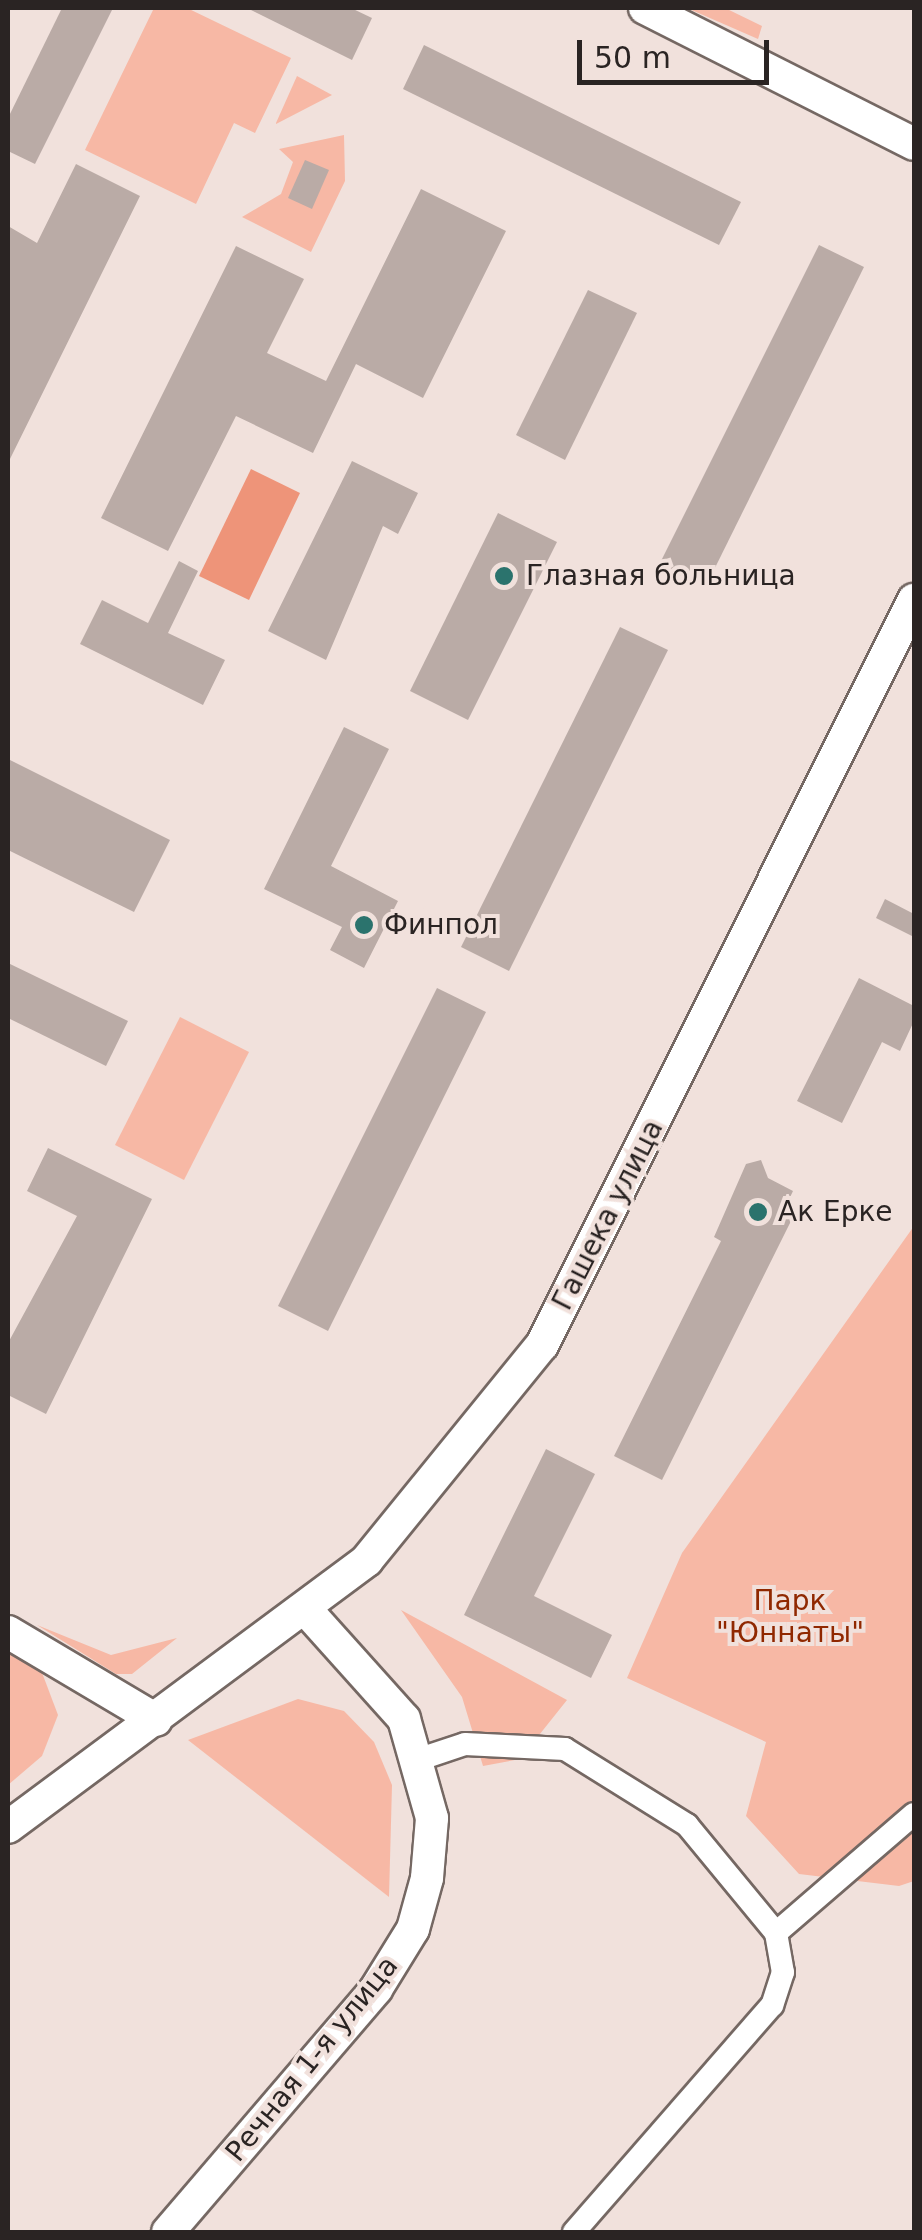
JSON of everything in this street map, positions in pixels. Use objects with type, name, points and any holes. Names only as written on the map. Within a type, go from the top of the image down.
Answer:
[{"type":"main road","points":[[645,8],[914,144]]},
{"type":"main road","name":"Гашека улица","points":[[8,1828],[308,1612],[367,1560],[542,1344],[914,600]]},
{"type":"main road","name":"Речная 1-я улица","points":[[168,2232],[376,1989],[413,1929],[432,1818],[420,1759],[404,1719],[308,1612]]},
{"type":"main road","points":[[8,1632],[156,1720]]},
{"type":"street","points":[[420,1759],[466,1744],[565,1750],[687,1825],[776,1933],[783,1972],[772,2005],[574,2232]]},
{"type":"street","points":[[776,1933],[914,1814]]},
{"type":"green space","points":[[154,8],[187,8],[291,58],[255,133],[234,123],[196,204],[85,150]]},
{"type":"green space","points":[[687,8],[725,8],[762,26],[758,39]]},
{"type":"green space","points":[[297,76],[332,95],[276,124],[276,123]]},
{"type":"green space","points":[[344,135],[345,181],[311,252],[242,217],[281,194],[293,162],[279,149]]},
{"type":"green space","points":[[180,1017],[249,1052],[184,1180],[115,1145]]},
{"type":"green space","name":"Парк \"Юннаты\"","points":[[914,1226],[914,1881],[899,1886],[799,1874],[746,1816],[766,1742],[627,1678],[682,1553]]},
{"type":"green space","points":[[401,1610],[567,1700],[520,1759],[483,1766],[462,1697]]},
{"type":"green space","points":[[37,1625],[111,1655],[177,1638],[132,1674],[116,1674]]},
{"type":"green space","points":[[8,1645],[41,1670],[58,1715],[42,1756],[8,1785]]},
{"type":"green space","points":[[298,1699],[344,1711],[374,1742],[392,1785],[389,1897],[188,1740]]},
{"type":"shaded area","points":[[251,469],[300,493],[249,600],[199,576]]},
{"type":"building","points":[[62,8],[113,8],[35,164],[8,151],[8,118]]},
{"type":"building","points":[[247,8],[351,8],[372,18],[352,60]]},
{"type":"building","points":[[424,45],[741,202],[719,245],[403,89]]},
{"type":"building","points":[[305,160],[329,170],[312,209],[288,198]]},
{"type":"building","points":[[76,164],[140,196],[8,463],[8,226],[37,243]]},
{"type":"building","points":[[421,189],[506,231],[423,398],[356,364],[313,453],[236,416],[168,551],[101,518],[236,246],[304,279],[267,353],[326,381]]},
{"type":"building","points":[[819,245],[864,267],[705,588],[659,565]]},
{"type":"building","points":[[588,290],[637,313],[565,460],[516,435]]},
{"type":"building","points":[[352,461],[418,493],[398,534],[383,526],[326,660],[268,631]]},
{"type":"building","points":[[498,513],[557,542],[468,720],[410,691]]},
{"type":"building","points":[[179,561],[198,571],[168,633],[225,660],[203,705],[80,644],[102,600],[148,623]]},
{"type":"building","points":[[620,627],[668,650],[509,971],[461,947]]},
{"type":"building","points":[[344,727],[389,749],[331,866],[398,901],[364,968],[330,950],[342,927],[264,889]]},
{"type":"building","points":[[8,759],[170,840],[134,912],[8,850]]},
{"type":"building","points":[[885,899],[914,914],[914,937],[876,918]]},
{"type":"building","points":[[8,963],[128,1021],[106,1066],[8,1018]]},
{"type":"building","points":[[859,978],[914,1006],[914,1021],[900,1051],[882,1042],[842,1123],[797,1101]]},
{"type":"building","points":[[437,988],[486,1012],[328,1331],[278,1306]]},
{"type":"building","points":[[48,1148],[152,1199],[46,1414],[8,1395],[8,1343],[77,1216],[27,1191]]},
{"type":"building","points":[[761,1160],[768,1178],[793,1191],[784,1210],[794,1215],[662,1480],[614,1456],[721,1241],[714,1237],[746,1164]]},
{"type":"building","points":[[546,1449],[595,1474],[534,1596],[612,1635],[591,1678],[464,1615]]},
{"type":"place","name":"Глазная больница","points":[[504,576]]},
{"type":"place","name":"Финпол","points":[[364,925]]},
{"type":"place","name":"Ак Ерке","points":[[758,1212]]}]
